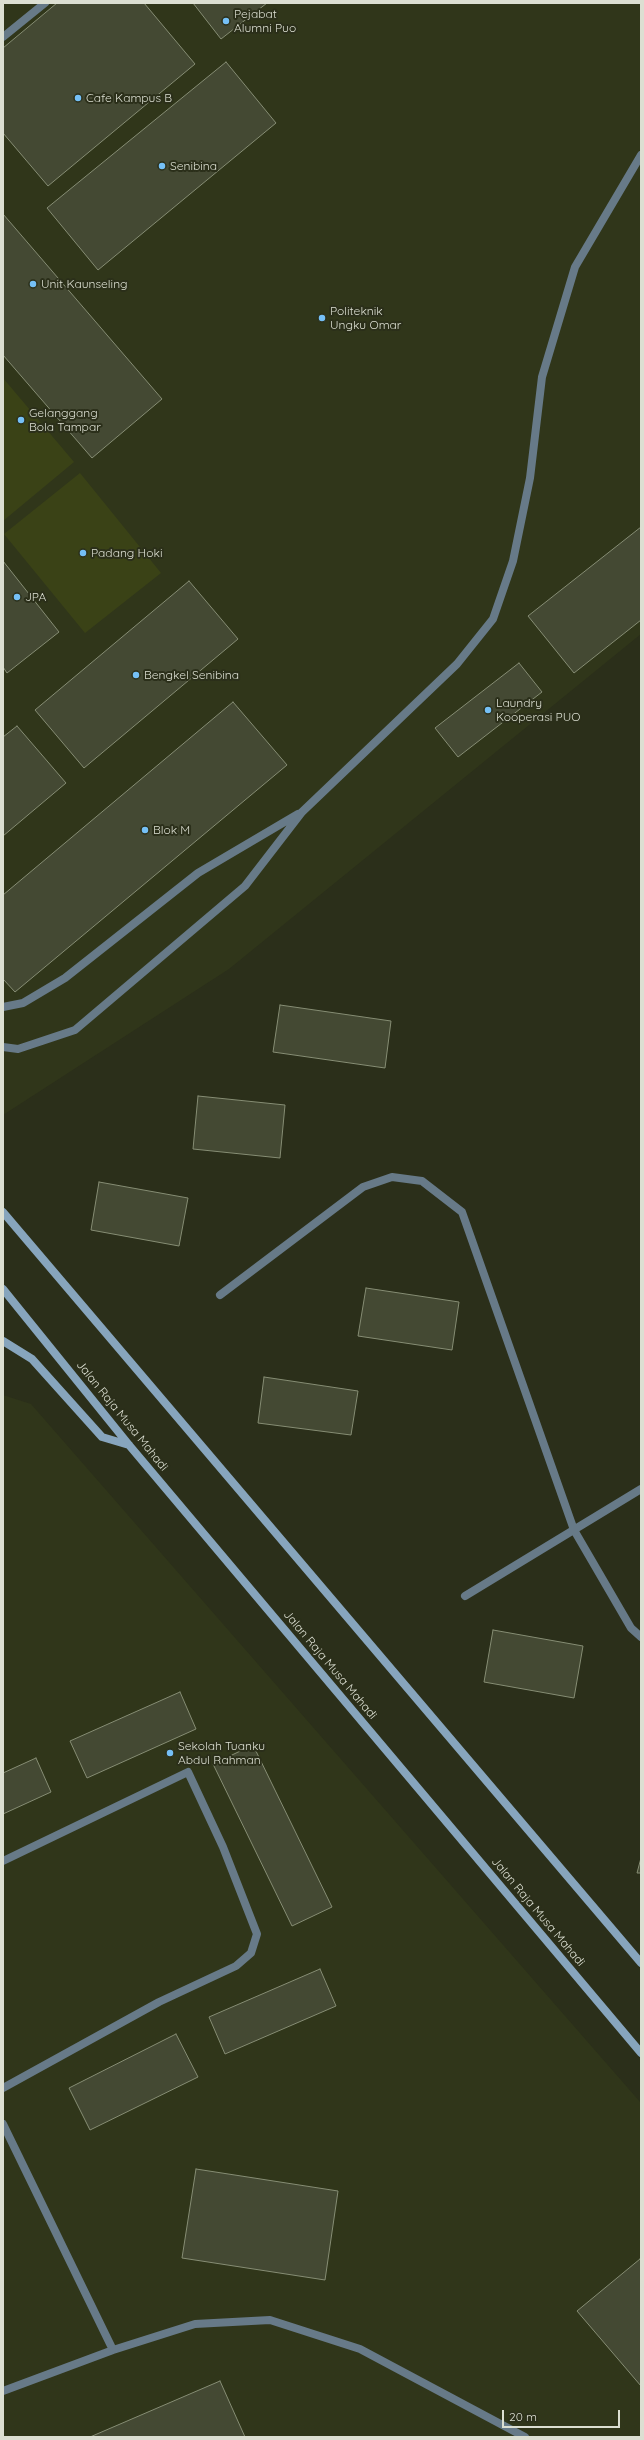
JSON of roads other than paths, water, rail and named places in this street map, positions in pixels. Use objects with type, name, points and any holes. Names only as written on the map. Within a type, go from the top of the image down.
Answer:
[{"type":"main road","points":[[3,1212],[641,1963]]},
{"type":"main road","name":"Jalan Raja Musa Mahadi","points":[[3,1289],[129,1445],[641,2053]]},
{"type":"main road","points":[[3,1341],[32,1359],[102,1437],[129,1445]]},
{"type":"lane","points":[[3,37],[45,3]]},
{"type":"lane","points":[[3,1047],[18,1048],[75,1030],[245,886],[302,812],[457,664],[493,619],[513,562],[520,531],[530,478],[542,377],[575,266],[641,154]]},
{"type":"lane","points":[[3,1007],[23,1003],[65,978],[198,873],[302,812]]},
{"type":"lane","points":[[220,1295],[364,1187],[392,1177],[422,1181],[462,1212],[574,1530],[631,1628],[641,1638]]},
{"type":"lane","points":[[465,1596],[641,1489]]},
{"type":"lane","points":[[3,1861],[188,1772],[223,1847],[257,1934],[251,1953],[236,1966],[159,2002],[3,2088]]},
{"type":"lane","points":[[3,2124],[113,2350]]},
{"type":"lane","points":[[3,2391],[113,2350],[195,2324],[270,2320],[360,2349],[525,2437]]},
{"type":"place","name":"Pejabat Alumni Puo","points":[[226,21]]},
{"type":"place","name":"Cafe Kampus B","points":[[78,98]]},
{"type":"place","name":"Senibina","points":[[162,166]]},
{"type":"place","name":"Unit Kaunseling","points":[[33,284]]},
{"type":"place","name":"Politeknik Ungku Omar","points":[[322,318]]},
{"type":"place","name":"Gelanggang Bola Tampar","points":[[21,420]]},
{"type":"place","name":"Padang Hoki","points":[[83,553]]},
{"type":"place","name":"JPA","points":[[17,597]]},
{"type":"place","name":"Bengkel Senibina","points":[[136,675]]},
{"type":"place","name":"Laundry Kooperasi PUO","points":[[488,710]]},
{"type":"place","name":"Blok M","points":[[145,830]]},
{"type":"place","name":"Sekolah Tuanku Abdul Rahman","points":[[170,1753]]}]
